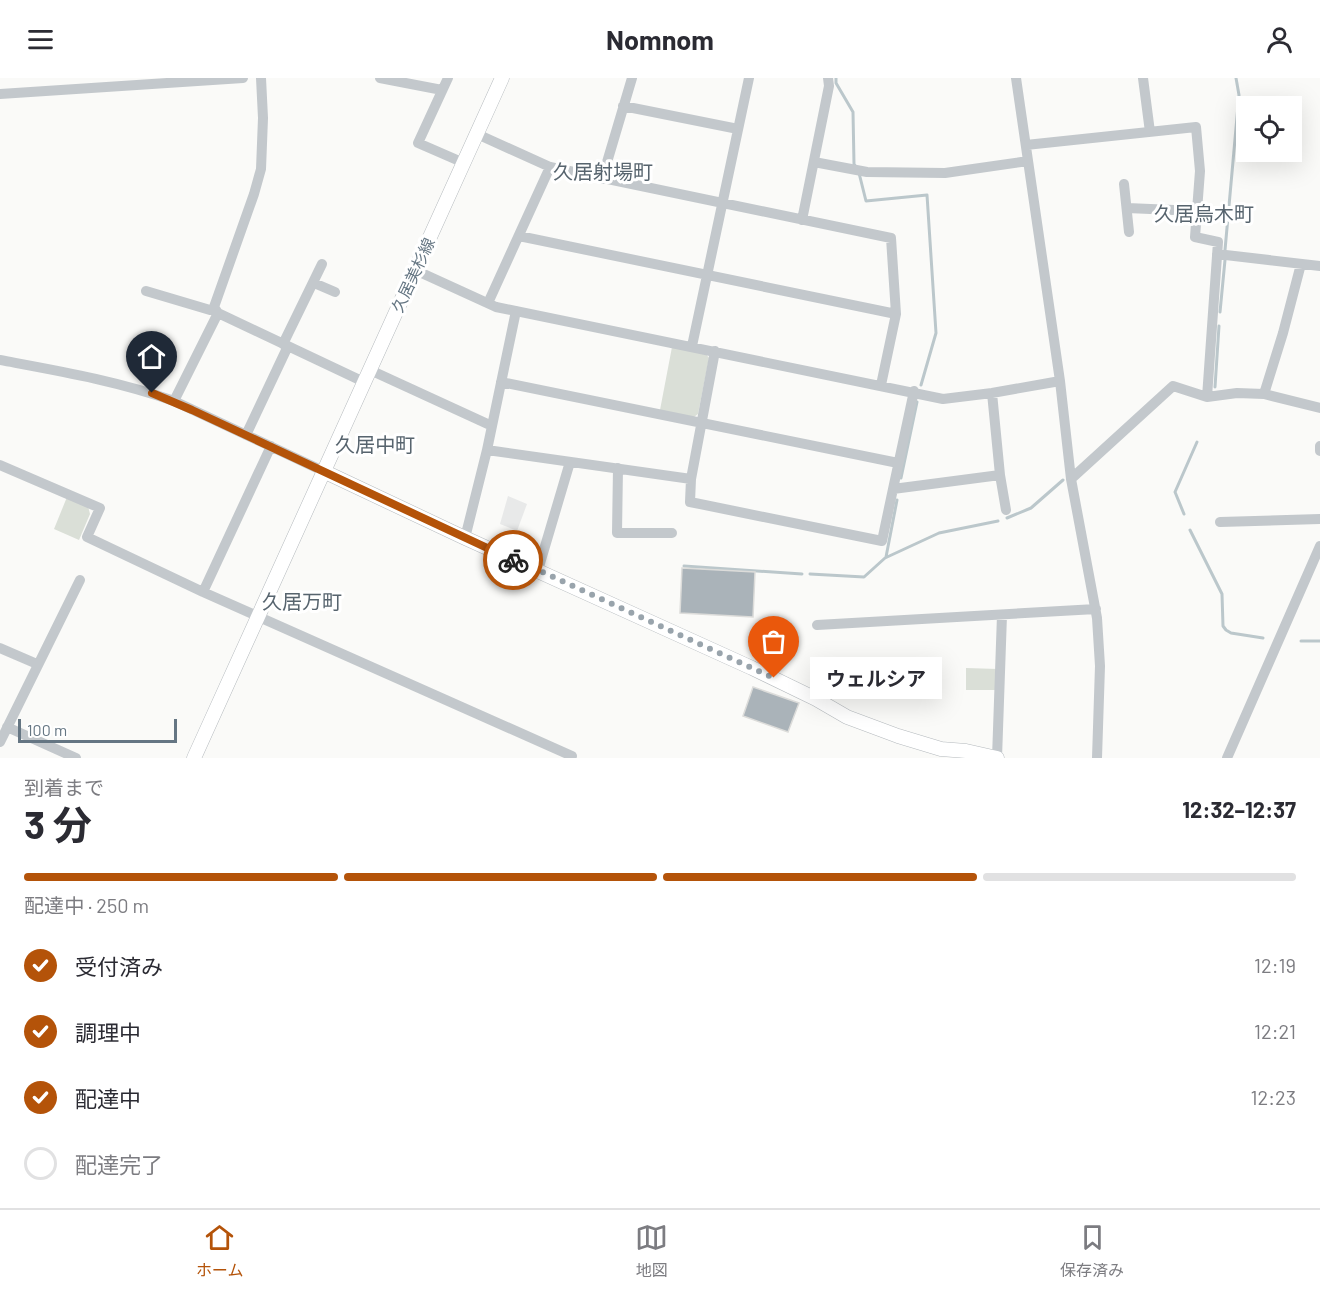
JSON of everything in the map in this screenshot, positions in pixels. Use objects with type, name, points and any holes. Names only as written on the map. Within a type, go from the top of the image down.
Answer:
[{"type":"main road","name":"久居美杉線","points":[[194,758],[502,78]]},
{"type":"main road","points":[[323,471],[816,699],[847,717],[941,749],[966,751],[997,758]]},
{"type":"street","points":[[0,94],[243,78]]},
{"type":"street","points":[[174,402],[216,311],[214,302],[261,169],[263,118],[261,78]]},
{"type":"street","points":[[380,78],[442,90]]},
{"type":"street","points":[[448,78],[418,142],[464,163]]},
{"type":"street","points":[[602,179],[632,78]]},
{"type":"street","points":[[692,346],[749,78]]},
{"type":"street","points":[[802,220],[829,86],[828,78]]},
{"type":"street","points":[[1016,78],[1060,381],[1071,479],[1096,609],[1100,666],[1097,758]]},
{"type":"street","points":[[1143,78],[1150,132]]},
{"type":"street","points":[[623,106],[738,129]]},
{"type":"street","points":[[1026,145],[1196,128],[1200,171],[1195,237],[1218,242],[1207,397]]},
{"type":"street","points":[[477,134],[550,167],[891,238],[896,314],[881,385]]},
{"type":"street","points":[[814,162],[856,170],[945,173],[1028,161]]},
{"type":"street","points":[[488,303],[550,167]]},
{"type":"street","points":[[1124,184],[1129,232]]},
{"type":"street","points":[[1127,208],[1197,211]]},
{"type":"street","points":[[519,236],[896,314]]},
{"type":"street","points":[[1217,254],[1320,266]]},
{"type":"street","points":[[246,435],[322,264]]},
{"type":"street","points":[[1264,394],[1301,264]]},
{"type":"street","points":[[415,270],[488,303],[516,311],[943,399],[1060,381]]},
{"type":"street","points":[[314,283],[335,292]]},
{"type":"street","points":[[147,291],[216,311],[286,345],[492,426]]},
{"type":"street","points":[[465,538],[487,450],[516,311]]},
{"type":"street","points":[[715,351],[691,479],[690,502],[882,542],[914,392]]},
{"type":"street","points":[[0,360],[115,382],[174,402],[323,471]]},
{"type":"street","points":[[501,382],[898,463]]},
{"type":"street","points":[[1071,479],[1173,386],[1207,397],[1237,393],[1264,394],[1320,408]]},
{"type":"street","points":[[992,393],[1006,510]]},
{"type":"street","points":[[203,592],[271,446]]},
{"type":"street","points":[[1320,446],[1320,451]]},
{"type":"street","points":[[487,450],[691,479]]},
{"type":"street","points":[[538,570],[570,462]]},
{"type":"street","points":[[0,465],[100,508],[87,537],[203,592],[572,756],[571,758]]},
{"type":"street","points":[[618,468],[617,533],[672,533]]},
{"type":"street","points":[[893,489],[1000,475]]},
{"type":"street","points":[[1220,522],[1320,519]]},
{"type":"street","points":[[1227,758],[1320,546]]},
{"type":"street","points":[[0,742],[80,580]]},
{"type":"street","points":[[817,626],[1096,609]]},
{"type":"street","points":[[997,758],[1002,615]]},
{"type":"street","points":[[0,648],[37,664]]},
{"type":"street","points":[[7,727],[76,758]]},
{"type":"shaded area","points":[[672,347],[706,354],[709,358],[698,414],[694,417],[660,410]]},
{"type":"shaded area","points":[[508,496],[527,504],[517,531],[500,524]]},
{"type":"shaded area","points":[[67,497],[88,506],[90,514],[79,540],[54,529]]},
{"type":"shaded area","points":[[966,668],[998,669],[998,690],[966,690]]},
{"type":"building","points":[[682,568],[755,572],[753,617],[680,613]]},
{"type":"building","points":[[753,687],[799,703],[788,732],[743,716]]},
{"type":"waterway","points":[[836,78],[836,83],[853,112],[854,164],[856,167]]},
{"type":"waterway","points":[[1225,250],[1239,95],[1236,78]]},
{"type":"waterway","points":[[859,173],[866,201],[927,195],[936,333],[921,385]]},
{"type":"waterway","points":[[1220,312],[1225,260]]},
{"type":"waterway","points":[[1215,387],[1219,326]]},
{"type":"waterway","points":[[901,478],[917,402]]},
{"type":"waterway","points":[[1184,514],[1175,492],[1197,442]]},
{"type":"waterway","points":[[1007,518],[1031,508],[1063,480]]},
{"type":"waterway","points":[[886,557],[897,500]]},
{"type":"waterway","points":[[810,574],[864,577],[885,558],[939,533],[998,521]]},
{"type":"waterway","points":[[1190,530],[1222,594],[1223,626],[1231,633],[1263,638]]},
{"type":"waterway","points":[[684,566],[802,574]]},
{"type":"waterway","points":[[1301,641],[1320,641]]},
{"type":"way so far","points":[[513,560],[774,678]]},
{"type":"place","name":"ウェルシア","points":[[774,678]]},
{"type":"district","name":"久居射場町","points":[[603,172]]},
{"type":"district","name":"久居烏木町","points":[[1204,214]]},
{"type":"district","name":"久居中町","points":[[375,445]]},
{"type":"district","name":"久居万町","points":[[302,602]]},
{"type":"route","points":[[152,393],[513,560]]}]
